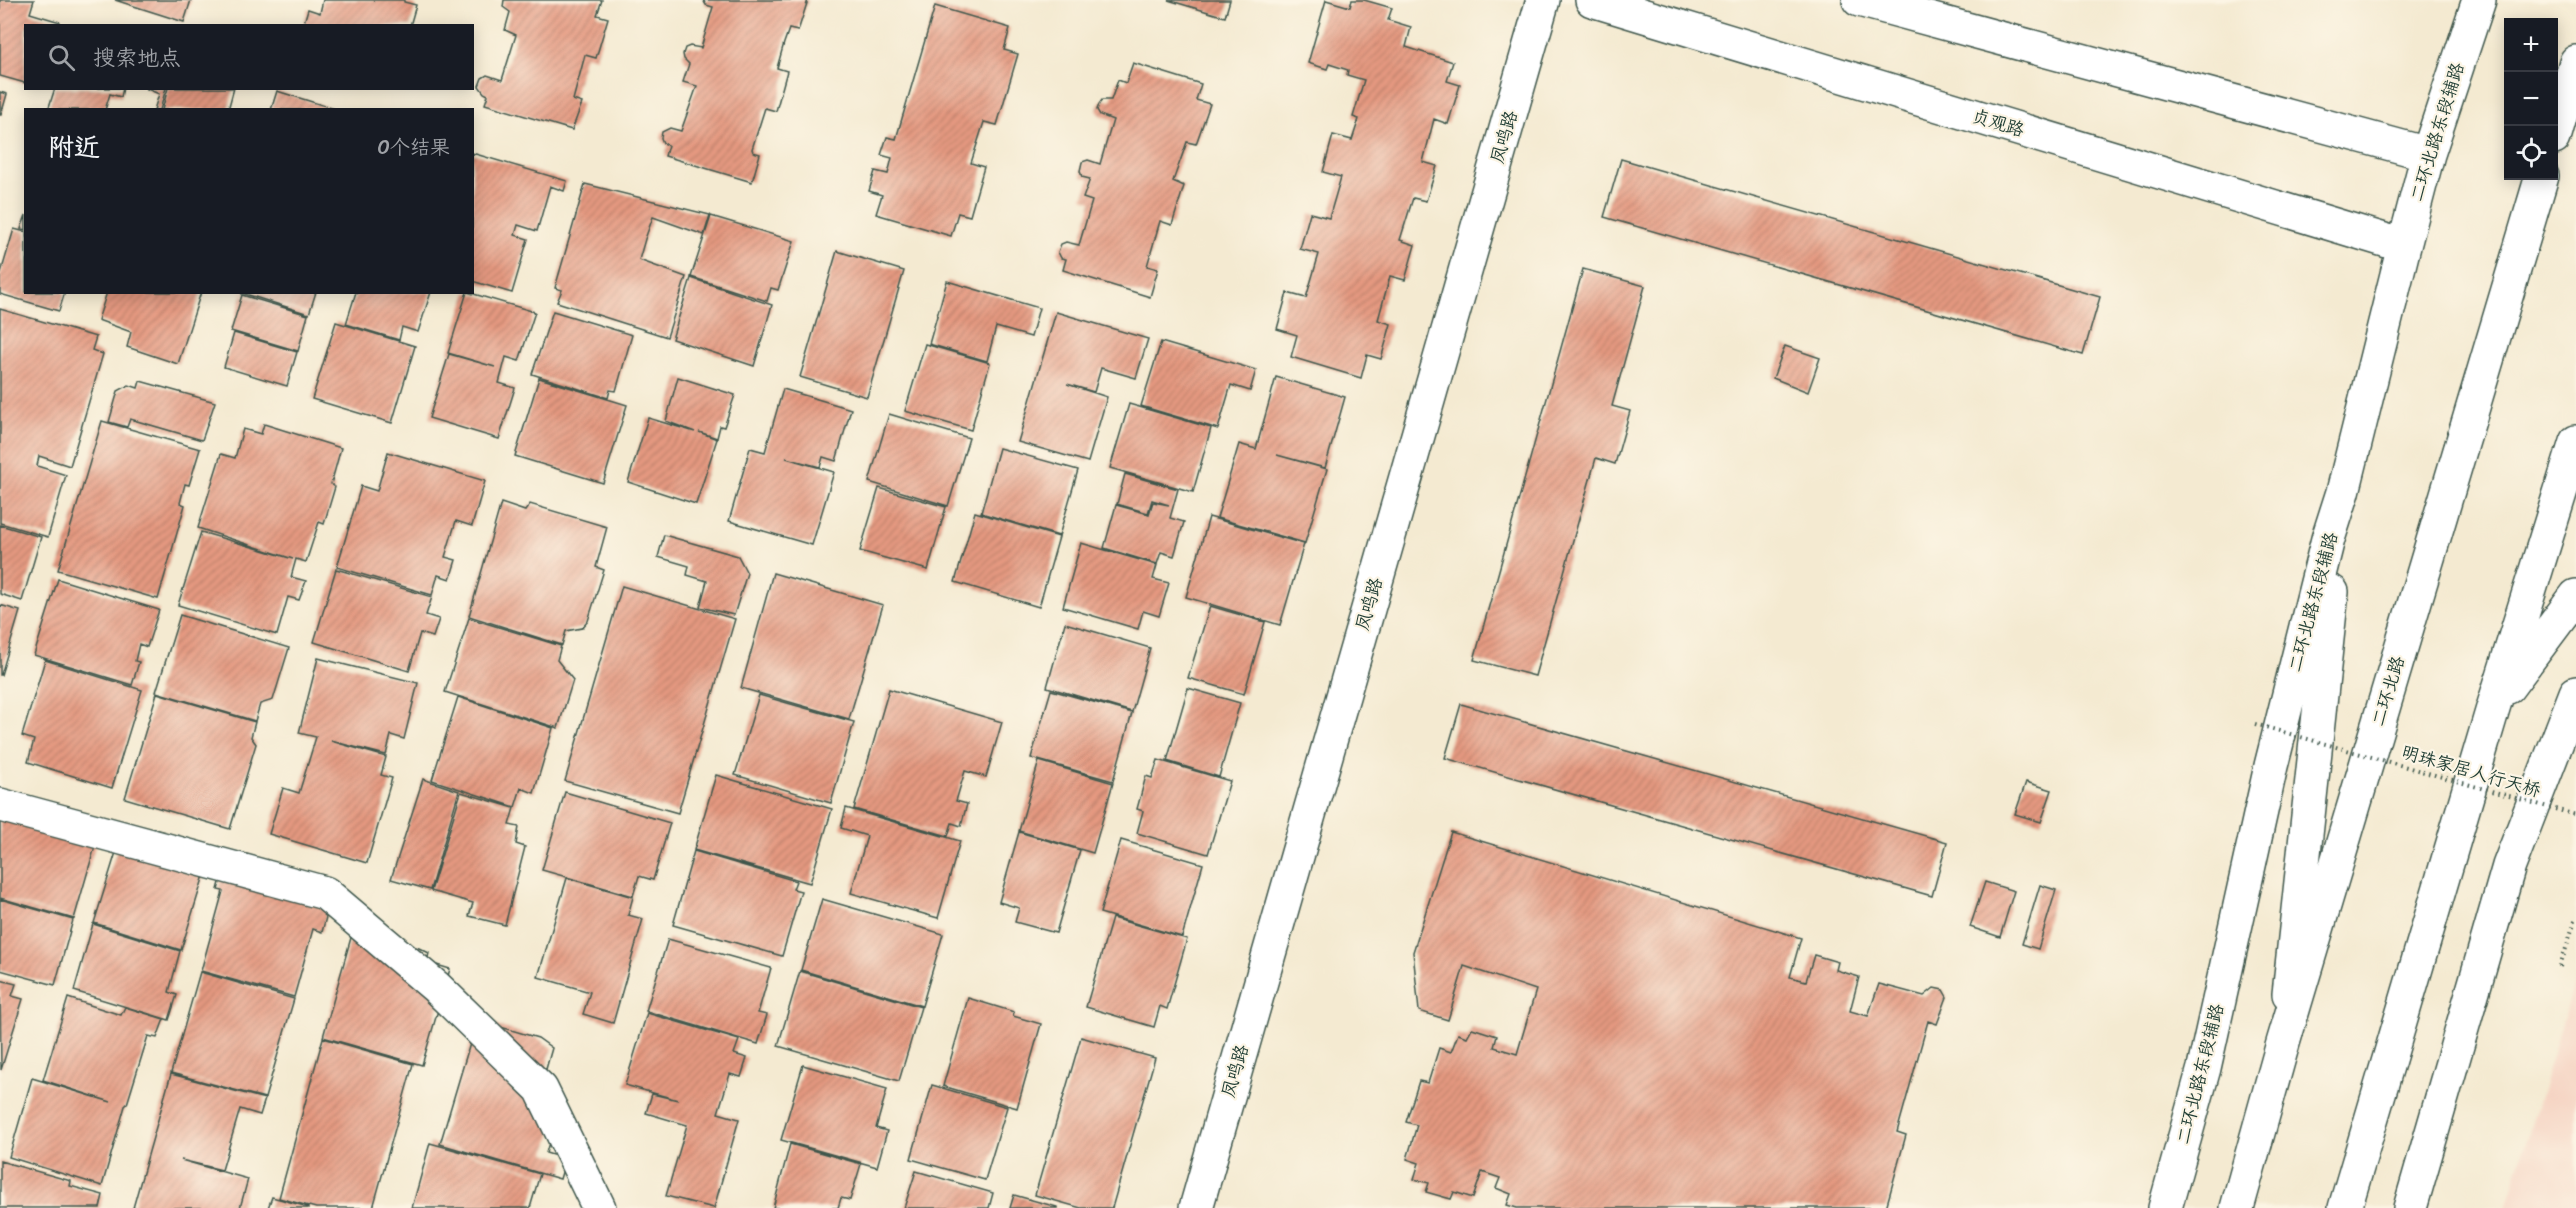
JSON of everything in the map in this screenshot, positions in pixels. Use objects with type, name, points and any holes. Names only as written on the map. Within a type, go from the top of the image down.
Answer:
[{"type":"main road","name":"凤鸣路","points":[[1196,1208],[1543,0]]},
{"type":"main road","name":"贞观路","points":[[1592,0],[2404,246]]},
{"type":"main road","points":[[1859,0],[2428,154]]},
{"type":"main road","name":"二环北路东段辅路","points":[[2165,1208],[2204,1068],[2268,777],[2328,539],[2343,492],[2404,246],[2428,154],[2479,0]]},
{"type":"main road","points":[[2557,126],[2576,62]]},
{"type":"main road","name":"二环北路","points":[[2237,1208],[2283,1043],[2541,180]]},
{"type":"main road","points":[[2345,1208],[2493,708],[2576,442]]},
{"type":"main road","points":[[2283,1043],[2343,492]]},
{"type":"main road","points":[[2493,708],[2576,596]]},
{"type":"main road","points":[[2410,1208],[2510,866],[2576,693]]},
{"type":"main road","points":[[0,805],[325,893],[436,987],[541,1089],[599,1208]]},
{"type":"path","name":"明珠家居人行天桥","points":[[2255,724],[2576,815]]},
{"type":"path","points":[[2560,967],[2576,917]]},
{"type":"shaded area","points":[[2576,978],[2576,1208],[2506,1208]]},
{"type":"building","points":[[0,0],[34,0],[30,13],[60,22],[60,24],[24,24],[24,83],[0,76]]},
{"type":"building","points":[[115,0],[191,0],[184,22]]},
{"type":"building","points":[[323,0],[404,0],[404,2],[416,5],[411,24],[304,24],[308,9],[320,13]]},
{"type":"building","points":[[504,0],[602,0],[597,15],[608,18],[596,58],[585,55],[573,100],[582,103],[572,130],[485,104],[488,95],[479,86],[482,78],[487,75],[502,80],[516,35],[505,30],[510,12],[503,7]]},
{"type":"building","points":[[703,0],[808,0],[798,31],[789,29],[784,43],[777,68],[787,71],[776,111],[765,108],[752,149],[753,152],[760,154],[752,182],[665,156],[668,145],[663,143],[662,132],[670,128],[681,131],[697,86],[683,82],[689,64],[683,54],[685,48],[690,46],[701,48],[713,7],[706,5]]},
{"type":"building","points":[[1168,0],[1230,0],[1225,17]]},
{"type":"building","points":[[1326,0],[1350,7],[1352,0],[1364,0],[1392,8],[1388,20],[1411,27],[1406,47],[1453,62],[1447,81],[1460,85],[1448,124],[1434,119],[1423,162],[1437,166],[1426,201],[1413,198],[1400,240],[1415,245],[1405,280],[1390,276],[1378,320],[1391,324],[1381,359],[1367,355],[1361,378],[1291,357],[1297,335],[1277,329],[1287,293],[1306,298],[1319,254],[1300,249],[1310,213],[1329,218],[1341,177],[1323,172],[1333,135],[1352,140],[1359,119],[1353,117],[1364,80],[1347,75],[1348,70],[1329,64],[1327,69],[1308,63]]},
{"type":"building","points":[[935,6],[1010,28],[1004,50],[1018,54],[997,125],[984,122],[971,163],[984,167],[970,216],[958,213],[951,236],[876,214],[882,195],[869,191],[875,171],[888,174],[892,158],[881,155],[887,137],[896,139]]},
{"type":"building","points":[[1133,63],[1201,84],[1196,100],[1210,104],[1196,144],[1187,142],[1173,181],[1184,186],[1172,225],[1160,221],[1147,266],[1158,269],[1150,297],[1063,270],[1066,259],[1061,258],[1058,252],[1061,244],[1066,242],[1079,245],[1092,201],[1083,198],[1090,179],[1082,177],[1080,171],[1082,162],[1088,160],[1100,164],[1113,120],[1100,115],[1097,110],[1102,100],[1111,100],[1118,80],[1126,83]]},
{"type":"building","points":[[54,90],[123,90],[121,97],[110,94],[106,108],[49,108]]},
{"type":"building","points":[[150,90],[165,90],[161,108],[155,108],[159,94]]},
{"type":"building","points":[[167,90],[233,90],[229,108],[163,108]]},
{"type":"building","points":[[277,91],[332,108],[272,108]]},
{"type":"building","points":[[0,92],[7,94],[1,115],[0,115]]},
{"type":"building","points":[[474,154],[567,181],[564,191],[550,186],[537,231],[518,225],[515,235],[528,239],[512,293],[474,282]]},
{"type":"building","points":[[1621,159],[2100,297],[2083,355],[1604,217]]},
{"type":"building","points":[[585,184],[710,215],[704,235],[653,217],[645,239],[639,260],[686,277],[667,337],[557,302],[562,290],[555,288]]},
{"type":"building","points":[[711,216],[794,241],[778,290],[771,288],[767,301],[691,277]]},
{"type":"building","points":[[14,229],[24,232],[24,294],[64,294],[59,311],[0,294],[0,276]]},
{"type":"building","points":[[837,251],[904,271],[867,397],[800,377]]},
{"type":"building","points":[[1583,269],[1645,286],[1612,406],[1630,411],[1615,464],[1596,458],[1535,676],[1474,660]]},
{"type":"building","points":[[691,278],[772,305],[754,366],[672,339]]},
{"type":"building","points":[[947,281],[1039,308],[1031,337],[996,327],[987,361],[929,344]]},
{"type":"building","points":[[106,294],[200,294],[178,364],[127,347],[131,332],[98,320]]},
{"type":"building","points":[[245,294],[315,294],[309,314]]},
{"type":"building","points":[[355,294],[430,294],[418,332],[402,327],[399,340],[346,324]]},
{"type":"building","points":[[466,294],[474,294],[535,312],[519,361],[506,357],[499,383],[515,388],[499,439],[429,418],[449,354],[495,367],[448,353]]},
{"type":"building","points":[[242,295],[308,315],[298,351],[231,331]]},
{"type":"building","points":[[0,309],[96,337],[92,350],[103,354],[70,466],[39,456],[37,466],[66,475],[48,537],[0,523]]},
{"type":"building","points":[[553,311],[632,335],[616,391],[610,390],[608,398],[532,374]]},
{"type":"building","points":[[1056,312],[1148,339],[1136,378],[1101,368],[1094,392],[1067,384],[1107,397],[1088,462],[1018,442]]},
{"type":"building","points":[[336,322],[415,346],[392,423],[312,399]]},
{"type":"building","points":[[234,333],[297,352],[287,386],[224,367]]},
{"type":"building","points":[[1161,342],[1256,370],[1250,391],[1231,385],[1218,429],[1141,406]]},
{"type":"building","points":[[925,344],[990,363],[971,430],[905,411]]},
{"type":"building","points":[[1785,346],[1820,358],[1808,392],[1773,378]]},
{"type":"building","points":[[678,377],[735,395],[724,427],[720,426],[717,438],[699,432],[717,439],[696,504],[628,482],[648,418],[695,432],[666,421]]},
{"type":"building","points":[[1276,377],[1345,397],[1325,468],[1277,455],[1327,469],[1305,543],[1217,518],[1239,444],[1256,449]]},
{"type":"building","points":[[539,378],[627,405],[603,483],[515,456]]},
{"type":"building","points":[[140,381],[215,402],[202,440],[130,419],[127,427],[109,422],[118,391],[129,385],[138,388]]},
{"type":"building","points":[[783,389],[851,409],[836,461],[823,457],[820,467],[786,458],[834,472],[812,545],[729,521],[750,448],[765,452]]},
{"type":"building","points":[[1129,404],[1211,428],[1193,492],[1110,468]]},
{"type":"building","points":[[889,414],[969,438],[948,506],[869,482]]},
{"type":"building","points":[[102,421],[200,449],[189,485],[185,484],[180,503],[185,505],[158,599],[58,570]]},
{"type":"building","points":[[264,424],[341,448],[331,484],[335,487],[324,524],[319,522],[306,562],[296,559],[291,577],[306,581],[299,600],[288,597],[277,635],[178,605],[201,532],[293,559],[198,528],[221,454],[235,458],[243,429],[261,434]]},
{"type":"building","points":[[999,448],[1078,470],[1059,536],[981,513]]},
{"type":"building","points":[[388,452],[485,481],[472,526],[456,521],[445,557],[456,560],[450,579],[438,575],[432,595],[337,567],[361,486],[377,491]]},
{"type":"building","points":[[1125,474],[1178,489],[1170,518],[1184,522],[1174,556],[1161,552],[1157,564],[1104,548],[1116,505],[1149,514],[1153,502],[1169,505],[1152,500],[1148,513],[1117,504]]},
{"type":"building","points":[[879,488],[946,507],[928,570],[860,551]]},
{"type":"building","points":[[501,503],[525,511],[530,504],[607,527],[596,567],[604,570],[588,621],[582,628],[566,631],[562,645],[469,616]]},
{"type":"building","points":[[975,512],[1059,537],[1039,607],[955,582]]},
{"type":"building","points":[[1209,517],[1304,544],[1280,625],[1186,597]]},
{"type":"building","points":[[0,525],[41,537],[22,601],[0,594]]},
{"type":"building","points":[[664,535],[738,556],[747,573],[734,615],[700,607],[707,581],[687,575],[689,566],[658,557]]},
{"type":"building","points":[[1081,543],[1157,565],[1153,579],[1169,583],[1159,616],[1143,611],[1138,629],[1063,607]]},
{"type":"building","points":[[336,569],[432,597],[426,615],[439,619],[433,637],[420,633],[409,671],[314,642]]},
{"type":"building","points":[[773,573],[883,605],[849,719],[741,688]]},
{"type":"building","points":[[58,579],[159,610],[147,647],[139,644],[135,661],[139,662],[132,685],[34,655]]},
{"type":"building","points":[[622,586],[735,619],[678,813],[565,781]]},
{"type":"building","points":[[0,605],[20,611],[1,675],[0,675]]},
{"type":"building","points":[[1210,606],[1265,622],[1244,694],[1188,678]]},
{"type":"building","points":[[180,615],[289,648],[273,700],[260,704],[255,721],[156,692]]},
{"type":"building","points":[[469,618],[561,646],[557,660],[573,680],[558,728],[445,692]]},
{"type":"building","points":[[1065,623],[1150,648],[1132,712],[1047,687]]},
{"type":"building","points":[[318,658],[418,683],[404,739],[391,735],[386,755],[331,741],[386,757],[381,775],[392,778],[367,863],[269,834],[283,788],[299,793],[316,737],[299,733]]},
{"type":"building","points":[[45,660],[142,690],[112,788],[28,762],[34,740],[22,736]]},
{"type":"building","points":[[1188,688],[1240,703],[1219,777],[1167,761]]},
{"type":"building","points":[[889,689],[1002,722],[986,777],[965,771],[956,801],[967,804],[961,826],[952,823],[948,836],[854,809]]},
{"type":"building","points":[[1051,690],[1132,713],[1113,781],[1031,758]]},
{"type":"building","points":[[157,693],[255,722],[251,737],[256,744],[230,829],[125,798]]},
{"type":"building","points":[[759,695],[854,722],[831,803],[735,775]]},
{"type":"building","points":[[458,697],[553,728],[534,793],[521,788],[515,807],[432,780]]},
{"type":"building","points":[[1461,704],[1947,842],[1932,896],[1445,758]]},
{"type":"building","points":[[1158,760],[1230,781],[1208,854],[1137,833],[1143,811],[1137,809],[1146,776],[1152,778]]},
{"type":"building","points":[[1039,761],[1113,783],[1093,853],[1019,831]]},
{"type":"building","points":[[716,775],[832,809],[810,883],[694,850]]},
{"type":"building","points":[[423,779],[459,791],[430,890],[391,879]]},
{"type":"building","points":[[2026,782],[2052,790],[2041,822],[2015,814]]},
{"type":"building","points":[[461,792],[514,808],[509,825],[519,827],[516,844],[525,847],[505,925],[469,916],[473,903],[431,891]]},
{"type":"building","points":[[565,792],[670,823],[653,880],[639,876],[633,896],[542,870]]},
{"type":"building","points":[[846,808],[960,841],[938,918],[851,893],[867,836],[841,828]]},
{"type":"building","points":[[0,816],[96,843],[74,919],[0,898]]},
{"type":"building","points":[[1019,832],[1080,850],[1056,933],[1015,922],[1019,908],[999,902]]},
{"type":"building","points":[[1451,832],[1801,938],[1790,977],[1806,981],[1814,955],[1838,962],[1836,970],[1859,977],[1850,1011],[1868,1016],[1879,984],[1924,996],[1934,988],[1943,990],[1947,997],[1937,1024],[1928,1021],[1897,1132],[1906,1135],[1886,1208],[1517,1208],[1507,1205],[1511,1194],[1496,1188],[1500,1178],[1482,1172],[1473,1198],[1454,1192],[1451,1199],[1426,1192],[1429,1183],[1414,1179],[1419,1163],[1407,1159],[1417,1125],[1406,1122],[1419,1081],[1428,1083],[1439,1048],[1451,1052],[1458,1034],[1467,1037],[1472,1028],[1497,1036],[1494,1047],[1517,1054],[1536,990],[1464,966],[1448,1020],[1419,1011],[1413,952]]},
{"type":"building","points":[[121,836],[205,872],[181,950],[94,923]]},
{"type":"building","points":[[1121,840],[1203,864],[1182,937],[1100,913]]},
{"type":"building","points":[[694,851],[796,881],[793,889],[801,891],[782,956],[673,925]]},
{"type":"building","points":[[224,868],[329,906],[322,932],[313,929],[294,997],[201,971],[223,891],[218,890]]},
{"type":"building","points":[[567,878],[633,897],[628,915],[643,919],[613,1023],[583,1014],[590,992],[538,977]]},
{"type":"building","points":[[1985,882],[2014,891],[2000,937],[1970,927]]},
{"type":"building","points":[[2040,885],[2056,890],[2038,949],[2022,944]]},
{"type":"building","points":[[0,899],[73,920],[55,985],[0,970]]},
{"type":"building","points":[[822,899],[943,934],[922,1006],[801,970]]},
{"type":"building","points":[[1112,918],[1187,939],[1167,1009],[1160,1006],[1154,1027],[1086,1007]]},
{"type":"building","points":[[93,924],[180,951],[169,992],[177,995],[169,1020],[74,991]]},
{"type":"building","points":[[360,931],[419,948],[429,953],[427,962],[450,969],[422,1065],[323,1037],[352,934]]},
{"type":"building","points":[[668,939],[771,968],[758,1013],[767,1015],[758,1044],[646,1011]]},
{"type":"building","points":[[800,971],[921,1007],[899,1081],[778,1046]]},
{"type":"building","points":[[200,972],[294,999],[265,1098],[171,1073]]},
{"type":"building","points":[[0,980],[16,984],[12,996],[23,999],[1,1070]]},
{"type":"building","points":[[68,998],[121,1015],[125,1007],[164,1019],[157,1038],[148,1036],[102,1186],[9,1157],[32,1078],[111,1102],[43,1080]]},
{"type":"building","points":[[968,998],[1014,1012],[1013,1016],[1041,1024],[1017,1108],[943,1086]]},
{"type":"building","points":[[647,1013],[739,1040],[734,1054],[747,1058],[741,1077],[730,1074],[718,1113],[739,1119],[714,1208],[666,1196],[687,1125],[646,1113],[652,1094],[678,1100],[625,1085]]},
{"type":"building","points":[[477,1020],[538,1038],[552,1048],[539,1094],[561,1100],[546,1153],[566,1159],[560,1179],[440,1144]]},
{"type":"building","points":[[1081,1037],[1155,1058],[1112,1208],[1081,1208],[1035,1195]]},
{"type":"building","points":[[323,1038],[413,1064],[373,1208],[316,1208],[279,1198]]},
{"type":"building","points":[[803,1065],[887,1089],[876,1128],[887,1131],[877,1167],[781,1140]]},
{"type":"building","points":[[171,1074],[265,1099],[260,1115],[240,1109],[222,1170],[181,1160],[248,1179],[240,1208],[133,1208]]},
{"type":"building","points":[[932,1085],[1007,1107],[985,1180],[911,1159]]},
{"type":"building","points":[[430,1143],[540,1174],[530,1208],[412,1208]]},
{"type":"building","points":[[790,1144],[861,1164],[850,1200],[841,1198],[838,1208],[773,1208]]},
{"type":"building","points":[[0,1161],[71,1181],[70,1186],[103,1195],[100,1208],[0,1208]]},
{"type":"building","points":[[916,1171],[993,1193],[989,1208],[904,1208]]},
{"type":"building","points":[[1014,1195],[1057,1207],[1057,1208],[1010,1208]]},
{"type":"building","points":[[272,1197],[308,1207],[308,1208],[268,1208]]}]
